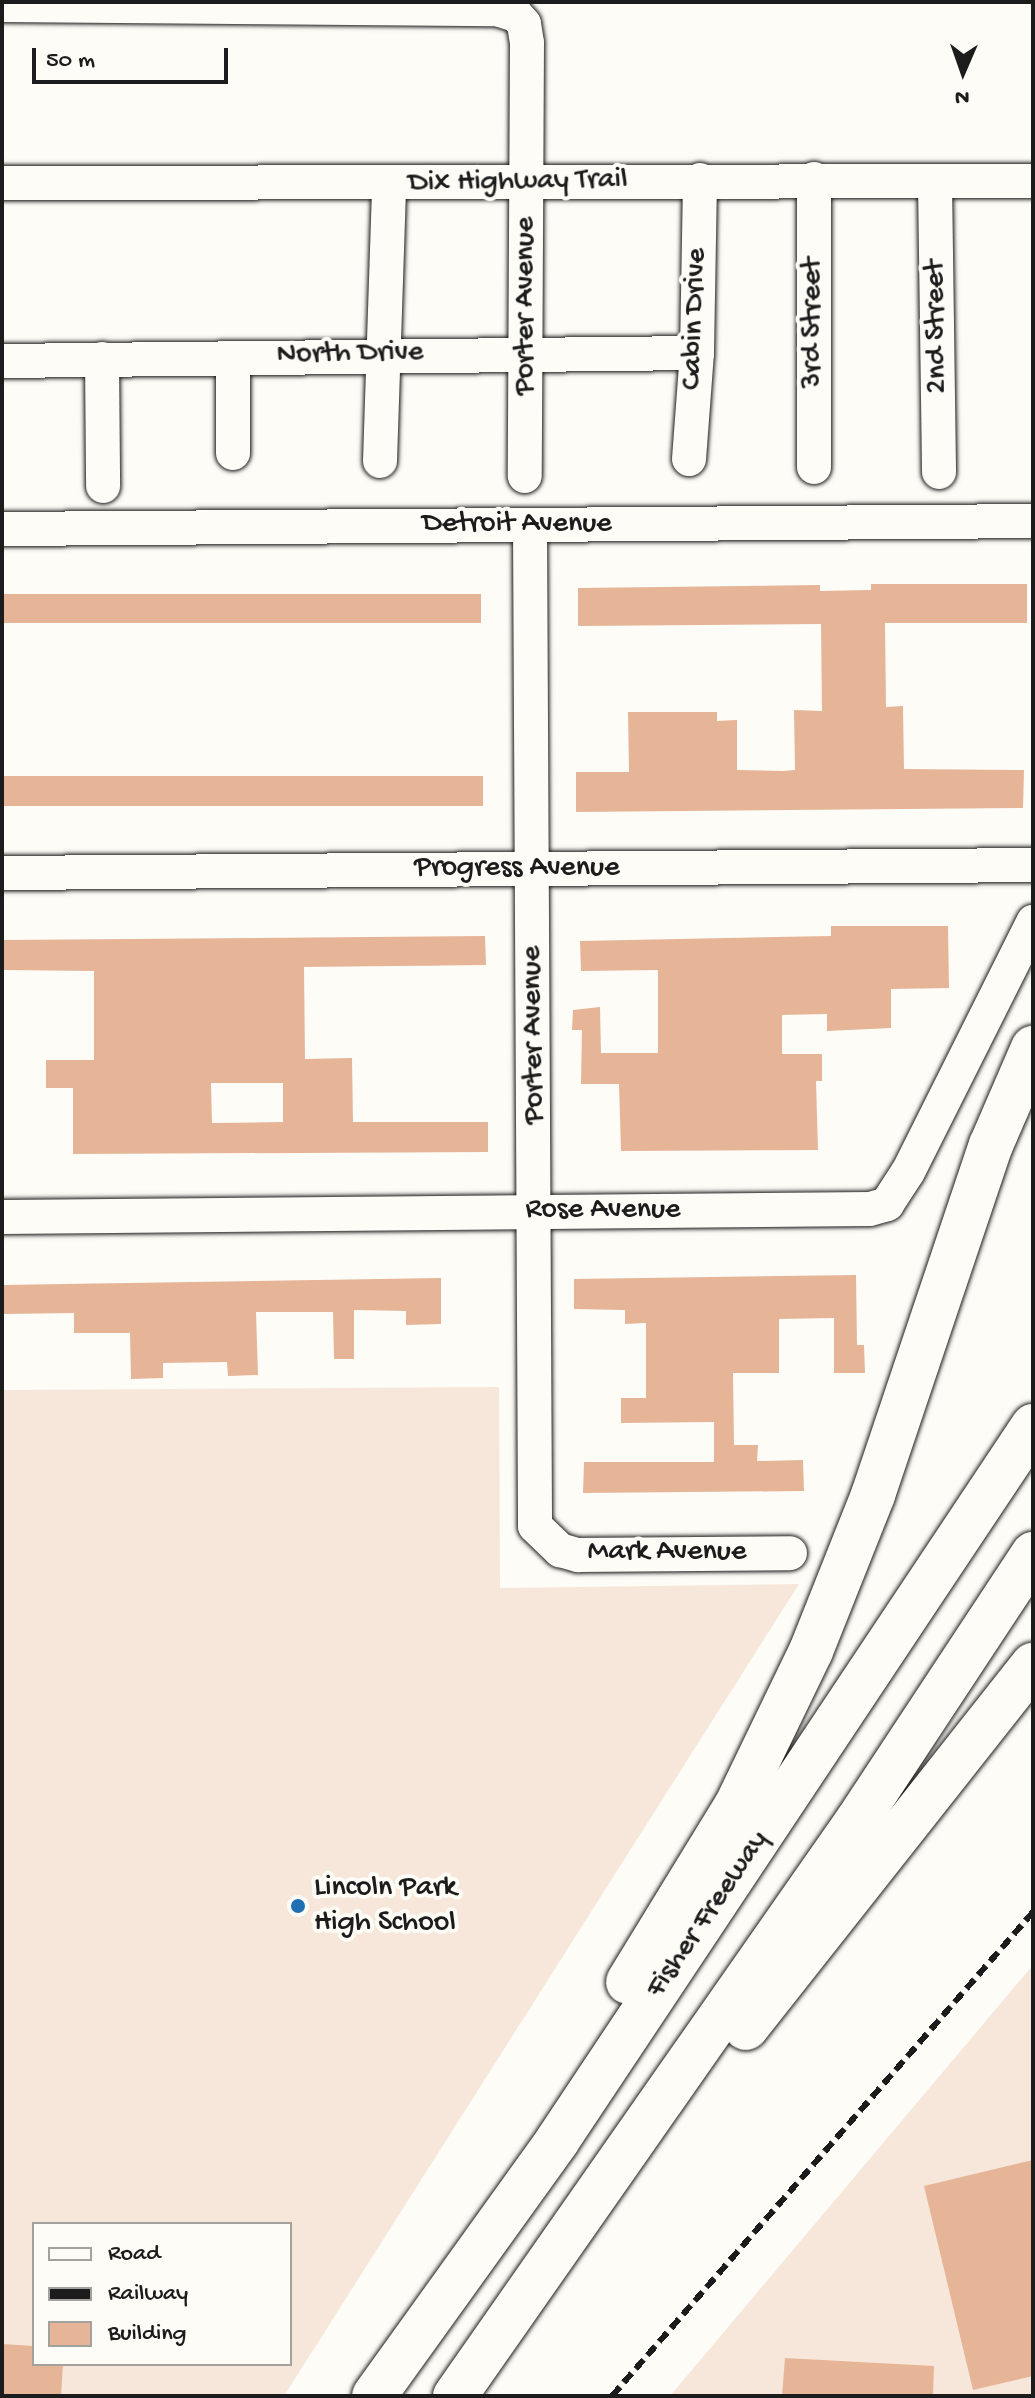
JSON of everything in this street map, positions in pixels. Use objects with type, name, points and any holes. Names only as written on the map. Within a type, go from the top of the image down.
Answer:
[{"type":"highway","points":[[582,2102],[587,2059],[620,1994],[736,1806],[816,1639],[873,1495],[991,1145],[1033,1048]]},
{"type":"highway","name":"Fisher Freeway","points":[[374,2396],[582,2102],[1033,1426]]},
{"type":"highway","points":[[455,2396],[857,1821],[1033,1554]]},
{"type":"highway","points":[[620,2163],[672,2124],[1033,1665]]},
{"type":"street","name":"Porter Avenue","points":[[2,5],[497,9],[524,24],[527,182],[525,476]]},
{"type":"street","name":"Dix Highway Trail","points":[[2,183],[389,185],[814,179],[1033,181]]},
{"type":"street","name":"3rd Street","points":[[814,179],[814,467]]},
{"type":"street","name":"Cabin Drive","points":[[689,459],[697,353],[700,180]]},
{"type":"street","name":"2nd Street","points":[[935,182],[939,472]]},
{"type":"street","points":[[380,461],[389,185]]},
{"type":"street","name":"North Drive","points":[[2,361],[385,353],[697,353]]},
{"type":"street","points":[[233,358],[233,453]]},
{"type":"street","points":[[102,359],[103,486]]},
{"type":"street","name":"Detroit Avenue","points":[[2,529],[1033,521]]},
{"type":"street","name":"Porter Avenue","points":[[530,526],[537,1211],[534,1509],[535,1526],[548,1539]]},
{"type":"street","name":"Progress Avenue","points":[[2,873],[1033,865]]},
{"type":"street","name":"Rose Avenue","points":[[2,1217],[870,1209],[887,1204],[1033,922]]},
{"type":"street","name":"Mark Avenue","points":[[548,1539],[578,1555],[790,1553]]},
{"type":"shaded area","name":"Lincoln Park High School","points":[[499,1387],[500,1588],[799,1584],[284,2396],[2,2396],[2,1390]]},
{"type":"shaded area","points":[[1033,1965],[1033,2396],[670,2396]]},
{"type":"building","points":[[871,584],[1027,584],[1027,623],[885,623],[886,707],[903,706],[904,769],[1024,770],[1023,808],[576,812],[576,772],[629,772],[628,712],[717,712],[717,721],[737,720],[737,770],[783,771],[795,770],[794,710],[822,711],[821,624],[578,626],[578,588],[820,585],[820,591],[871,590]]},
{"type":"building","points":[[2,594],[481,594],[481,623],[2,623]]},
{"type":"building","points":[[2,776],[483,776],[483,806],[2,806]]},
{"type":"building","points":[[831,926],[948,926],[949,988],[891,989],[891,1028],[827,1031],[827,1014],[782,1015],[782,1054],[822,1054],[822,1081],[816,1081],[818,1150],[621,1151],[619,1084],[581,1084],[582,1030],[572,1030],[573,1010],[600,1007],[601,1053],[658,1053],[658,970],[581,971],[580,941],[831,936]]},
{"type":"building","points":[[485,936],[486,965],[304,967],[305,1059],[352,1058],[353,1122],[488,1122],[488,1152],[73,1154],[73,1088],[46,1088],[46,1060],[94,1060],[94,971],[2,970],[2,940]],"holes":[[[211,1083],[283,1083],[283,1122],[212,1123]]]},
{"type":"building","points":[[856,1275],[857,1345],[864,1345],[865,1373],[834,1373],[834,1318],[779,1319],[779,1373],[733,1373],[734,1445],[758,1445],[757,1461],[803,1460],[804,1491],[583,1493],[584,1462],[714,1462],[714,1422],[621,1423],[621,1398],[646,1398],[646,1323],[625,1324],[625,1310],[574,1309],[574,1279]]},
{"type":"building","points":[[441,1278],[441,1324],[406,1325],[406,1311],[354,1310],[354,1359],[334,1359],[333,1312],[256,1312],[258,1375],[228,1376],[227,1362],[163,1363],[163,1378],[131,1379],[130,1333],[74,1333],[74,1313],[2,1314],[2,1285]]},
{"type":"building","points":[[1033,2160],[1033,2376],[973,2390],[924,2186]]},
{"type":"building","points":[[2,2344],[32,2346],[32,2366],[63,2366],[61,2396],[2,2396]]},
{"type":"building","points":[[785,2358],[934,2366],[933,2396],[782,2396]]},
{"type":"railway","points":[[612,2396],[1033,1912]]},
{"type":"place","name":"Lincoln Park High School","points":[[298,1906]]}]
